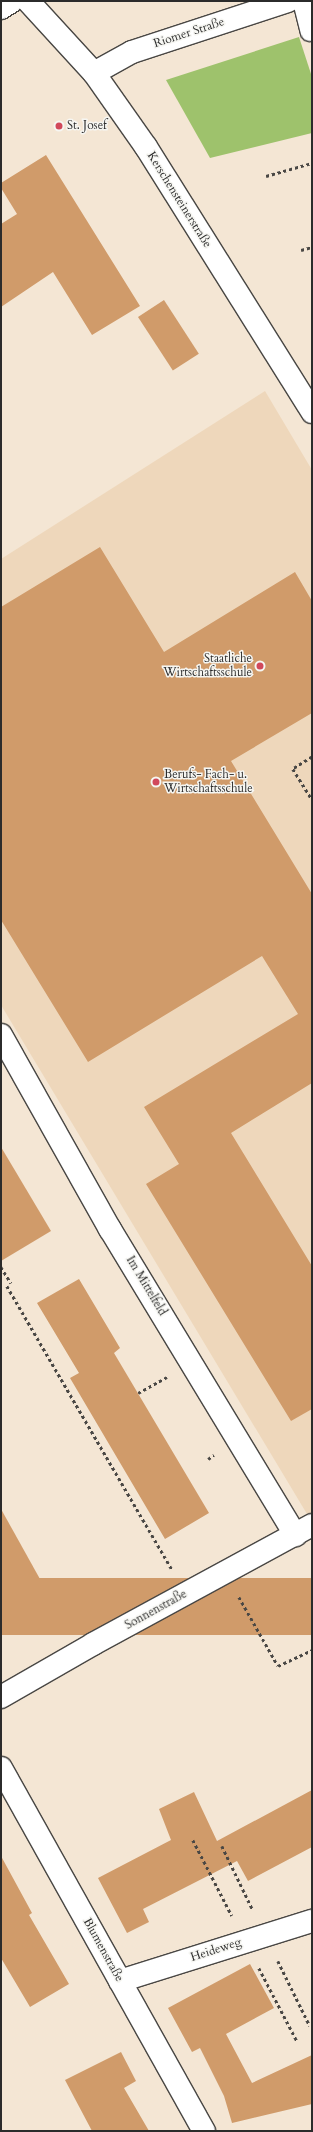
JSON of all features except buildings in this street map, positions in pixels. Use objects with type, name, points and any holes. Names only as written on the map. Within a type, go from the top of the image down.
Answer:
[{"type":"street","points":[[1,8],[12,1]]},
{"type":"street","name":"Kerschensteinerstraße","points":[[28,1],[94,73],[146,147],[311,408]]},
{"type":"street","name":"Riomer Straße","points":[[94,73],[132,52],[288,1]]},
{"type":"street","name":"Im Mittelfeld","points":[[1,1034],[110,1229],[304,1530]]},
{"type":"street","name":"Sonnenstraße","points":[[1,1697],[185,1593],[304,1530]]},
{"type":"street","name":"Blumenstraße","points":[[1,1768],[204,2131]]},
{"type":"street","name":"Heideweg","points":[[120,1981],[312,1921]]},
{"type":"lane","points":[[302,1],[310,32]]},
{"type":"path","points":[[266,176],[312,163]]},
{"type":"path","points":[[301,250],[312,247]]},
{"type":"path","points":[[312,757],[293,769],[312,800]]},
{"type":"path","points":[[1,1267],[10,1283]]},
{"type":"path","points":[[7,1286],[185,1593]]},
{"type":"path","points":[[225,1572],[278,1666],[312,1650]]},
{"type":"shaded area","name":"Berufs- Fach- u. Wirtschaftsschule","points":[[265,391],[312,470],[312,1517],[310,1519],[1,1005],[1,559]]},
{"type":"green space","points":[[299,37],[312,77],[312,133],[210,158],[166,80]]},
{"type":"place","name":"St. Josef","points":[[59,126]]},
{"type":"place","name":"Staatliche Wirtschaftsschule","points":[[260,666]]},
{"type":"place","name":"Berufs- Fach- u. Wirtschaftsschule","points":[[156,782]]}]
